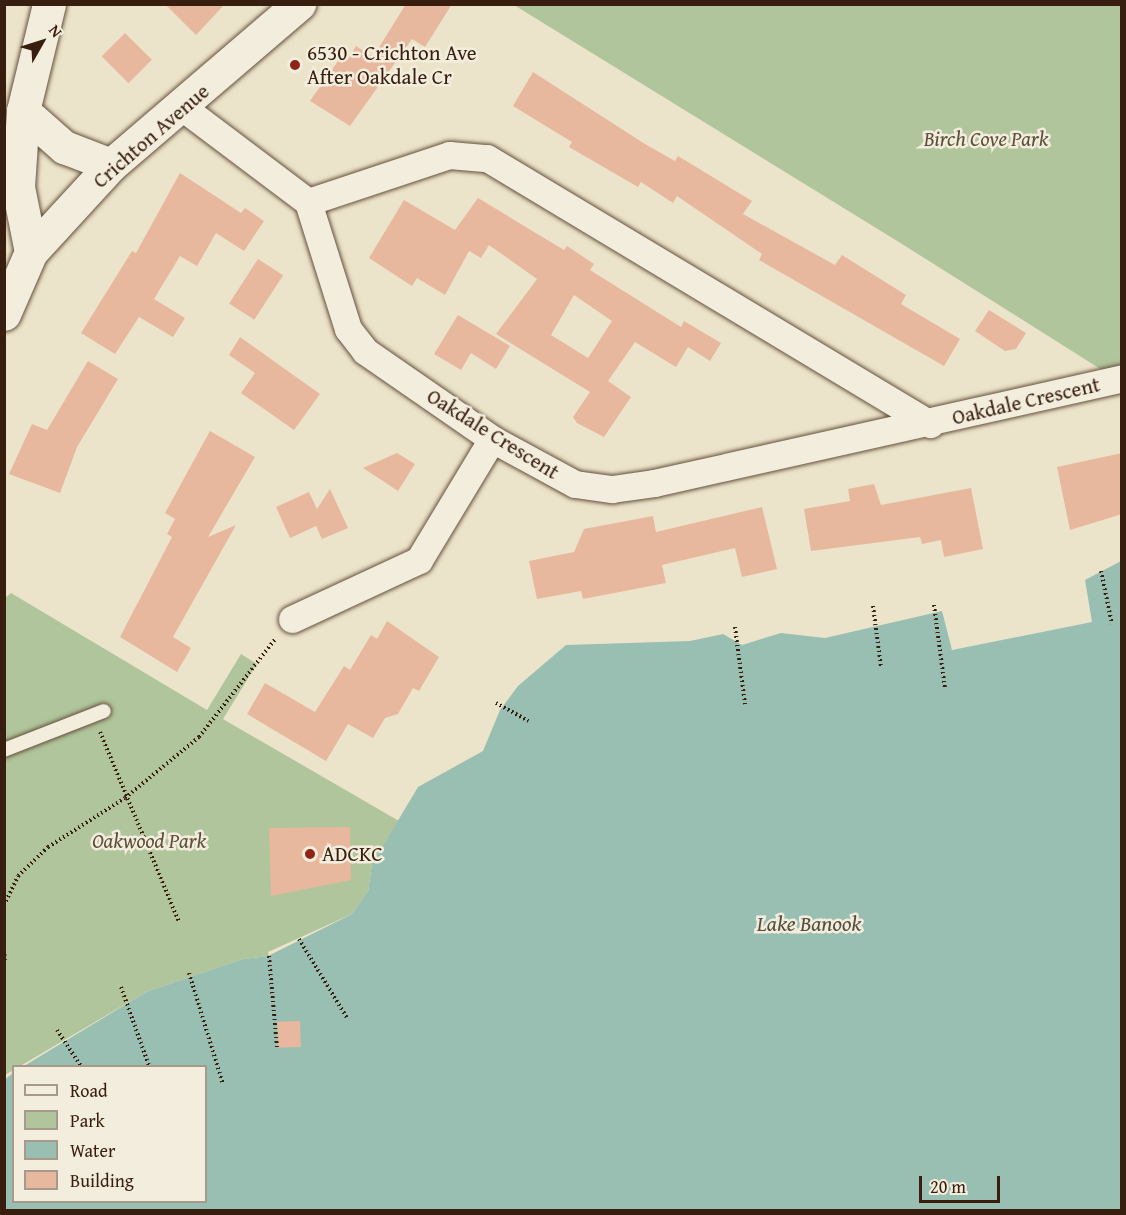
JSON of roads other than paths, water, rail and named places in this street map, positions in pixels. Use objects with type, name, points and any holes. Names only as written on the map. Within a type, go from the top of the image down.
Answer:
[{"type":"street","points":[[31,252],[18,187],[23,111],[49,4]]},
{"type":"street","name":"Crichton Avenue","points":[[4,314],[31,252],[111,165],[182,107],[299,4]]},
{"type":"street","points":[[182,107],[308,202]]},
{"type":"street","points":[[23,111],[64,147],[111,165]]},
{"type":"street","name":"Oakdale Crescent","points":[[930,424],[487,158],[449,155],[308,202],[353,339],[492,439],[575,484],[612,489],[930,424],[1122,378]]},
{"type":"street","points":[[292,619],[419,560],[492,439]]},
{"type":"lane","points":[[4,750],[99,713]]},
{"type":"water","name":"Lake Banook","points":[[1121,561],[1121,1210],[5,1210],[4,1080],[12,1074],[12,1203],[207,1203],[207,1065],[26,1065],[146,992],[243,959],[268,956],[352,914],[368,891],[372,864],[418,787],[483,751],[500,710],[518,686],[566,645],[690,641],[723,634],[742,645],[781,633],[825,638],[942,611],[952,650],[1092,622],[1085,580]]},
{"type":"place","name":"6530 - Crichton Ave After Oakdale Cr","points":[[295,65]]},
{"type":"place","name":"ADCKC","points":[[310,854]]},
{"type":"park label","name":"Birch Cove Park","points":[[986,139]]},
{"type":"park label","name":"Oakwood Park","points":[[149,841]]}]
